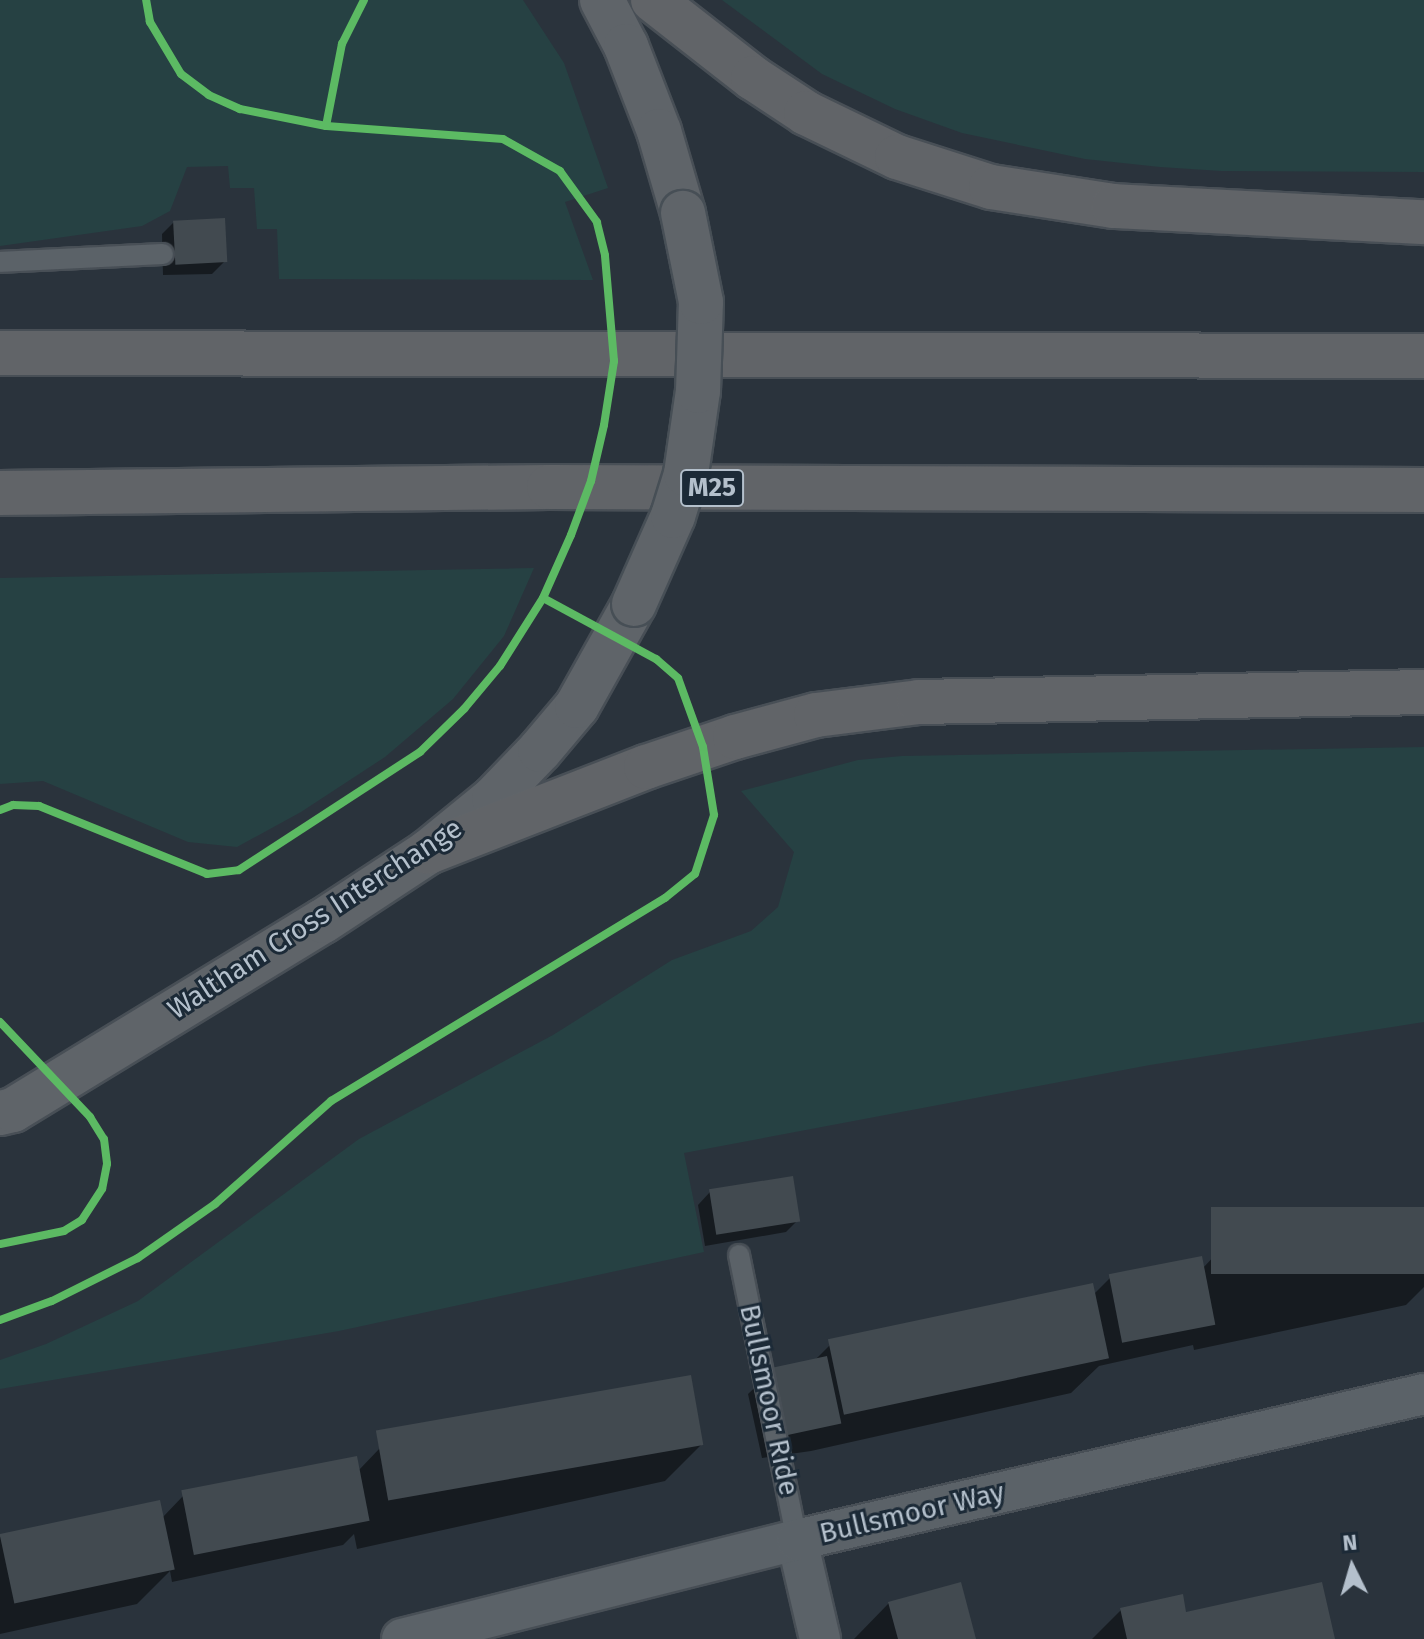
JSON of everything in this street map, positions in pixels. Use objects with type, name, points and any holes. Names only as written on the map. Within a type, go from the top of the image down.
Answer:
[{"type":"highway","name":"Waltham Cross Interchange","points":[[4,1114],[323,921],[428,852],[494,798],[550,739],[577,706],[634,604],[673,516],[686,474],[697,404],[701,302],[683,213],[659,131],[626,46],[602,0]]},
{"type":"highway","points":[[653,0],[753,78],[806,113],[897,157],[991,187],[1114,206],[1424,222]]},
{"type":"highway","points":[[0,353],[1424,356]]},
{"type":"highway","name":"M25","points":[[0,493],[549,487],[1424,490]]},
{"type":"highway","points":[[428,852],[674,757],[816,715],[932,702],[1424,692]]},
{"type":"street","name":"Bullsmoor Way","points":[[402,1639],[797,1540],[1424,1394]]},
{"type":"street","name":"Bullsmoor Ride","points":[[797,1540],[820,1639]]},
{"type":"lane","points":[[0,262],[163,254]]},
{"type":"lane","name":"Bullsmoor Ride","points":[[739,1255],[797,1540]]},
{"type":"green space","points":[[0,0],[523,0],[564,63],[608,188],[565,202],[593,280],[279,279],[277,229],[257,229],[254,188],[230,188],[228,166],[187,167],[170,211],[142,226],[0,246]]},
{"type":"green space","points":[[722,0],[1424,0],[1424,172],[1221,171],[1160,167],[1085,159],[962,133],[895,109],[822,74]]},
{"type":"green space","points":[[534,568],[504,636],[453,699],[385,757],[301,812],[237,847],[188,842],[43,781],[0,784],[0,578]]},
{"type":"green space","points":[[1424,747],[1424,1022],[1150,1065],[684,1153],[704,1252],[339,1331],[0,1389],[0,1360],[46,1344],[138,1301],[359,1139],[553,1035],[672,960],[751,931],[778,907],[794,852],[741,791],[858,760],[902,756]]},
{"type":"building","points":[[225,218],[227,262],[175,265],[173,221]]},
{"type":"building","points":[[793,1176],[800,1221],[716,1235],[709,1189]]},
{"type":"building","points":[[1211,1207],[1424,1207],[1424,1274],[1211,1274]]},
{"type":"building","points":[[1202,1256],[1215,1325],[1122,1343],[1109,1274]]},
{"type":"building","points":[[1093,1283],[1109,1358],[844,1415],[828,1339]]},
{"type":"building","points":[[827,1356],[841,1423],[787,1435],[772,1368]]},
{"type":"building","points":[[691,1375],[703,1445],[388,1500],[376,1431]]},
{"type":"building","points":[[357,1456],[370,1521],[194,1555],[181,1490]]},
{"type":"building","points":[[160,1500],[175,1569],[14,1604],[0,1534]]},
{"type":"building","points":[[961,1582],[976,1639],[898,1639],[888,1602]]},
{"type":"building","points":[[1322,1582],[1335,1639],[1127,1639],[1120,1608],[1183,1594],[1186,1612]]},
{"type":"cycle path","points":[[0,810],[13,805],[39,806],[207,874],[239,870],[420,752],[464,709],[500,666],[543,598],[571,535],[591,481],[604,425],[614,361],[605,255],[597,222],[560,171],[503,139],[326,126],[240,109],[209,95],[181,74],[150,22],[146,0]]},
{"type":"cycle path","points":[[326,126],[342,44],[364,0]]},
{"type":"cycle path","points":[[0,1320],[52,1301],[138,1258],[215,1204],[331,1101],[665,898],[695,874],[714,815],[703,747],[678,678],[656,659],[543,598]]},
{"type":"cycle path","points":[[0,1022],[90,1117],[104,1139],[107,1164],[102,1189],[82,1220],[64,1231],[0,1244]]}]
